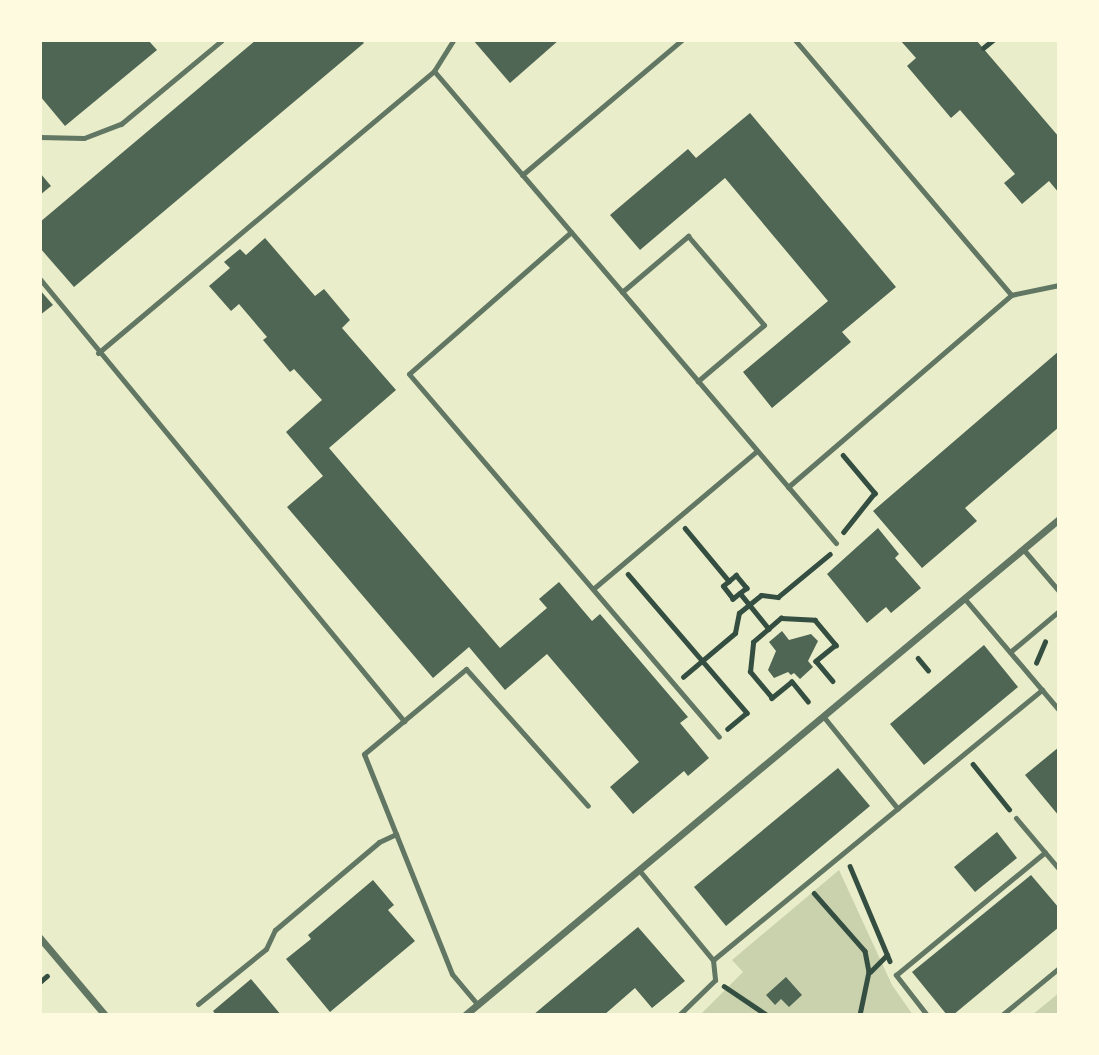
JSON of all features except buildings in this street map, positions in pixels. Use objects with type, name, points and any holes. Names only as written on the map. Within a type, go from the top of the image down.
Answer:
[{"type":"street","points":[[466,1015],[1059,519]]},
{"type":"street","points":[[40,938],[105,1015]]},
{"type":"lane","points":[[40,137],[84,138],[121,124],[222,40]]},
{"type":"lane","points":[[523,175],[682,40]]},
{"type":"lane","points":[[795,40],[1011,295]]},
{"type":"lane","points":[[98,353],[434,71],[450,41]]},
{"type":"lane","points":[[434,71],[836,543]]},
{"type":"lane","points":[[572,232],[409,374],[719,737]]},
{"type":"lane","points":[[622,292],[688,236],[764,325],[698,381]]},
{"type":"lane","points":[[40,279],[62,302],[98,353],[404,721]]},
{"type":"lane","points":[[788,487],[1011,295],[1059,285]]},
{"type":"lane","points":[[593,589],[757,451]]},
{"type":"lane","points":[[1023,549],[1059,591]]},
{"type":"lane","points":[[964,598],[1059,710]]},
{"type":"lane","points":[[1010,652],[1059,611]]},
{"type":"lane","points":[[478,1005],[452,974],[365,754],[466,669],[588,806]]},
{"type":"lane","points":[[713,960],[1042,690]]},
{"type":"lane","points":[[823,716],[898,809]]},
{"type":"lane","points":[[1016,818],[1059,869]]},
{"type":"lane","points":[[198,1004],[266,949],[275,930],[379,842],[396,834]]},
{"type":"lane","points":[[927,1015],[896,975],[1045,852]]},
{"type":"lane","points":[[639,870],[713,960],[715,980],[679,1015]]},
{"type":"lane","points":[[1002,1015],[1059,968]]},
{"type":"path","points":[[983,48],[993,40]]},
{"type":"path","points":[[674,685],[735,633],[739,613],[761,595],[778,597],[831,553],[875,493],[836,446]]},
{"type":"path","points":[[677,518],[729,581]]},
{"type":"path","points":[[621,566],[747,713],[719,737]]},
{"type":"path","points":[[736,575],[747,588],[740,593],[733,599],[723,586],[736,575]]},
{"type":"path","points":[[740,593],[769,629]]},
{"type":"path","points":[[808,702],[792,682],[772,698],[750,672],[753,642],[781,618],[815,620],[836,645],[816,661],[833,681]]},
{"type":"path","points":[[1030,676],[1049,631]]},
{"type":"path","points":[[918,658],[928,670]]},
{"type":"path","points":[[965,754],[1016,818]]},
{"type":"path","points":[[844,853],[896,975]]},
{"type":"path","points":[[806,884],[865,951],[869,972],[860,1015]]},
{"type":"path","points":[[869,972],[887,955]]},
{"type":"path","points":[[40,982],[47,976]]},
{"type":"path","points":[[718,982],[767,1015]]},
{"type":"green space","points":[[839,870],[892,985],[913,1015],[700,1015],[743,972],[732,960]]},
{"type":"green space","points":[[1059,993],[1059,1015],[1032,1015]]}]
